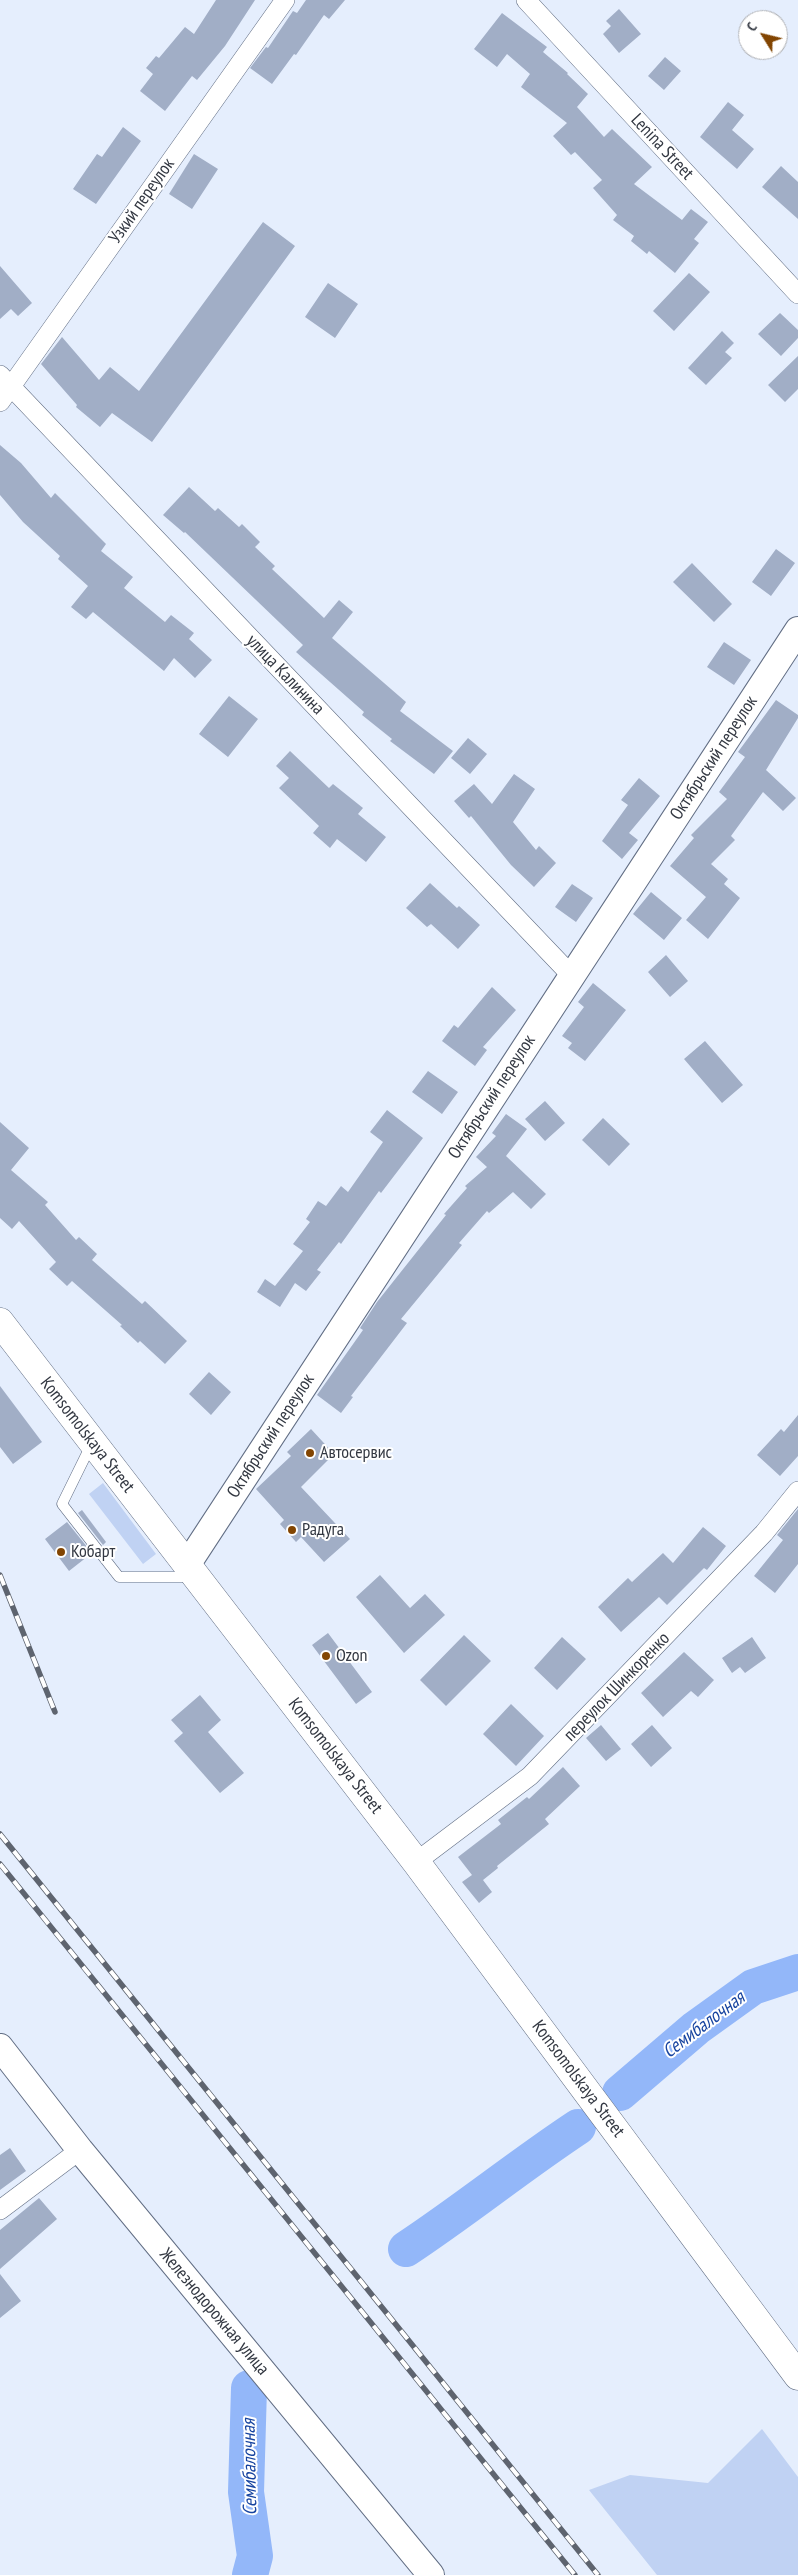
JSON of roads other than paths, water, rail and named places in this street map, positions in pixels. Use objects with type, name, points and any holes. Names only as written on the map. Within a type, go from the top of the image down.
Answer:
[{"type":"main road","name":"Komsomolskaya Street","points":[[0,1322],[416,1862],[798,2376]]},
{"type":"street","name":"Узкий переулок","points":[[0,402],[5,380],[285,0]]},
{"type":"street","name":"Lenina Street","points":[[526,0],[798,294]]},
{"type":"street","name":"улица Калинина","points":[[5,380],[571,975]]},
{"type":"street","name":"Октябрьский переулок","points":[[192,1571],[571,975],[798,630]]},
{"type":"street","name":"переулок Шинкоренко","points":[[416,1862],[530,1776],[764,1533],[798,1491]]},
{"type":"street","name":"Железнодорожная улица","points":[[0,2047],[80,2150],[431,2575]]},
{"type":"street","points":[[0,2210],[80,2150]]},
{"type":"lane","points":[[92,1442],[62,1504],[119,1577],[192,1571]]},
{"type":"waterway","name":"Семибалочная","points":[[620,2093],[696,2028],[753,1987],[798,1972]]},
{"type":"waterway","name":"Семибалочная","points":[[406,2249],[578,2127]]},
{"type":"waterway","name":"Семибалочная","points":[[249,2388],[246,2492],[255,2556],[250,2575]]},
{"type":"railway","points":[[0,1575],[55,1712]]},
{"type":"railway","points":[[0,1834],[598,2575]]},
{"type":"railway","points":[[0,1864],[575,2575]]},
{"type":"place","name":"Автосервис","points":[[310,1453]]},
{"type":"place","name":"Радуга","points":[[292,1530]]},
{"type":"place","name":"Кобарт","points":[[61,1552]]},
{"type":"place","name":"Ozon","points":[[326,1656]]}]
